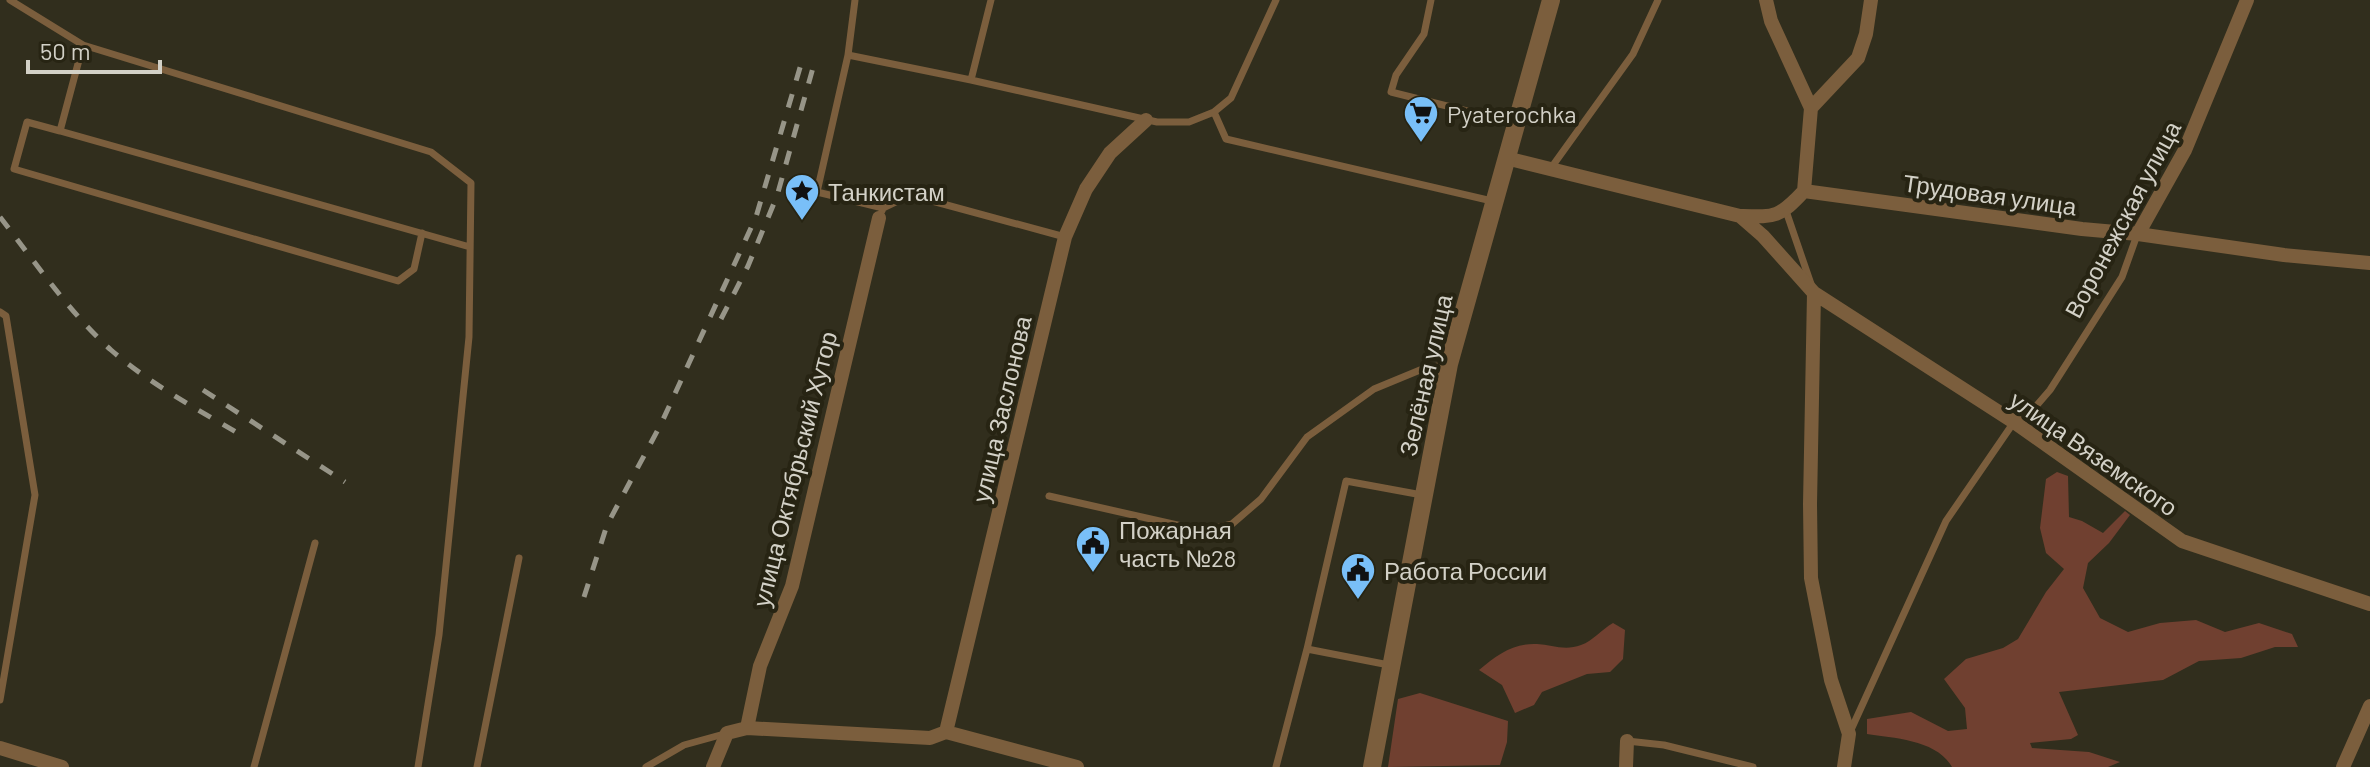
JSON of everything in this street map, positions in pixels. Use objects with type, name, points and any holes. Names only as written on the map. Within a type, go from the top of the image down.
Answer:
[{"type":"street","name":"Зелёная улица","points":[[1372,767],[1449,364],[1551,0]]},
{"type":"street","points":[[1506,158],[1740,216],[1765,216],[1786,211],[1804,191],[1811,108],[1771,21],[1766,0]]},
{"type":"street","points":[[1811,108],[1858,58],[1866,34],[1871,0]]},
{"type":"street","name":"Воронежская улица","points":[[2138,234],[2185,150],[2247,0]]},
{"type":"street","name":"улица Заслонова","points":[[946,732],[1065,237],[1086,189],[1110,153],[1146,120]]},
{"type":"street","name":"Трудовая улица","points":[[1804,191],[2284,255],[2370,263]]},
{"type":"street","name":"улица Октябрьский Хутор","points":[[747,728],[760,666],[792,586],[881,213]]},
{"type":"street","name":"улица Вяземского","points":[[1740,216],[1763,236],[1814,293],[2014,422],[2182,541],[2370,604]]},
{"type":"street","name":"Воронежская улица","points":[[1814,293],[1811,578],[1831,680],[1849,734],[1844,767]]},
{"type":"street","points":[[2343,767],[2370,706]]},
{"type":"street","points":[[713,767],[727,733],[747,728],[930,738],[946,732],[1077,767]]},
{"type":"street","points":[[1626,767],[1627,741]]},
{"type":"street","points":[[0,748],[62,767]]},
{"type":"lane","points":[[10,0],[83,45],[431,152],[471,183],[469,337],[443,590],[418,767]]},
{"type":"lane","points":[[855,0],[848,55],[817,192],[881,213],[910,195],[1065,237]]},
{"type":"lane","points":[[971,80],[991,0]]},
{"type":"lane","points":[[848,55],[1146,120],[1189,122],[1214,112],[1231,98],[1276,0]]},
{"type":"lane","points":[[1431,0],[1424,34],[1396,75],[1391,92],[1517,123]]},
{"type":"lane","points":[[1549,170],[1633,54],[1658,0]]},
{"type":"lane","points":[[60,131],[83,45]]},
{"type":"lane","points":[[1214,112],[1226,139],[1494,201]]},
{"type":"lane","points":[[422,233],[414,269],[398,281],[14,169],[27,122],[422,233],[470,247]]},
{"type":"lane","points":[[1786,211],[1814,293]]},
{"type":"lane","name":"Воронежская улица","points":[[1849,734],[1946,521],[2014,422],[2031,412],[2050,390],[2122,277],[2138,234]]},
{"type":"lane","points":[[0,312],[6,316],[35,495],[0,700]]},
{"type":"lane","points":[[1049,496],[1204,531],[1232,524],[1261,499],[1307,437],[1374,389],[1420,370],[1449,364]]},
{"type":"lane","points":[[1276,767],[1346,481],[1423,496]]},
{"type":"lane","points":[[254,767],[315,543]]},
{"type":"lane","points":[[477,767],[519,558]]},
{"type":"lane","points":[[1307,649],[1391,666]]},
{"type":"lane","points":[[646,767],[684,745],[727,733]]},
{"type":"lane","points":[[1627,741],[1664,745],[1753,767]]},
{"type":"shaded area","points":[[2057,472],[2068,476],[2069,517],[2103,533],[2125,511],[2130,515],[2109,543],[2088,563],[2083,588],[2100,618],[2128,632],[2160,623],[2196,620],[2225,632],[2259,623],[2292,634],[2298,647],[2275,647],[2241,658],[2199,661],[2163,680],[2059,692],[2078,735],[2071,739],[2030,743],[2032,748],[2089,752],[2120,762],[2108,767],[1952,767],[1945,758],[1926,746],[1867,734],[1867,719],[1911,712],[1948,731],[1967,729],[1965,708],[1944,679],[1966,659],[2003,648],[2018,639],[2046,592],[2064,569],[2046,553],[2040,528],[2046,479]]},
{"type":"shaded area","points":[[1613,623],[1625,630],[1623,659],[1610,672],[1587,674],[1542,692],[1534,705],[1515,713],[1502,685],[1479,670],[1499,655],[1520,646],[1537,644],[1564,648],[1581,645]]},
{"type":"shaded area","points":[[1420,693],[1508,721],[1507,742],[1500,765],[1388,767],[1398,699]]},
{"type":"railway","points":[[584,597],[607,525],[661,424],[756,217],[804,54]]},
{"type":"railway","points":[[721,319],[748,266],[777,196],[816,57]]},
{"type":"railway","points":[[0,217],[67,303],[111,350],[158,385],[241,435]]},
{"type":"railway","points":[[203,390],[345,482]]},
{"type":"place","name":"Pyaterochka","points":[[1421,144]]},
{"type":"place","name":"Танкистам","points":[[802,222]]},
{"type":"place","name":"Пожарная часть №28","points":[[1093,574]]},
{"type":"place","name":"Работа России","points":[[1358,601]]}]
